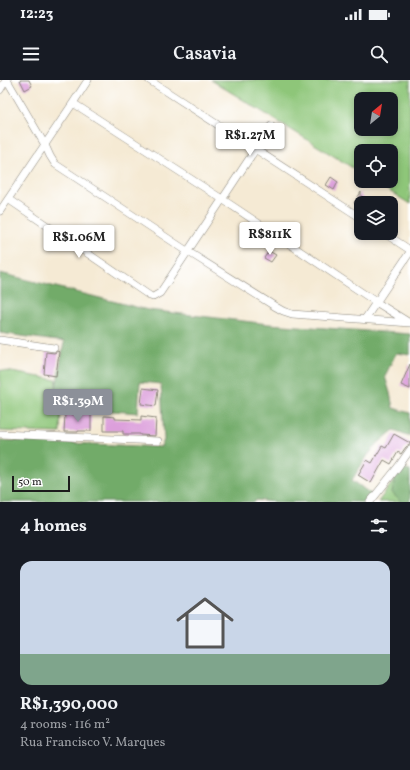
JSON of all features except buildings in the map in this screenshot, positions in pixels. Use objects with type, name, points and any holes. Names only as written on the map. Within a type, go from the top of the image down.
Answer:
[{"type":"street","points":[[0,90],[7,80],[55,164],[187,251],[283,311],[292,314],[410,323]]},
{"type":"street","points":[[0,211],[74,103],[88,80]]},
{"type":"street","points":[[149,80],[354,213]]},
{"type":"street","points":[[74,103],[410,323]]},
{"type":"street","points":[[8,199],[153,297],[160,293],[271,126]]},
{"type":"street","points":[[365,319],[410,251],[394,240]]},
{"type":"street","points":[[0,340],[54,348]]},
{"type":"street","points":[[0,434],[158,441]]},
{"type":"street","points":[[370,502],[410,450]]},
{"type":"green space","points":[[211,80],[410,80],[410,204],[384,188],[398,188],[398,144],[354,144],[354,169]]},
{"type":"green space","points":[[0,273],[148,310],[269,324],[410,334],[410,355],[396,353],[385,376],[393,408],[410,413],[410,436],[394,430],[378,443],[368,455],[352,480],[371,494],[365,502],[276,502],[256,500],[255,502],[0,502],[0,440],[161,447],[164,440],[161,384],[140,382],[138,413],[53,406],[64,342],[0,333]]},
{"type":"green space","points":[[0,370],[57,380],[53,406],[61,407],[60,433],[0,431]]},
{"type":"green space","points":[[403,468],[410,470],[410,502],[401,502],[392,493],[395,479]]},
{"type":"green space","points":[[395,479],[392,493],[401,502],[378,502]]}]
